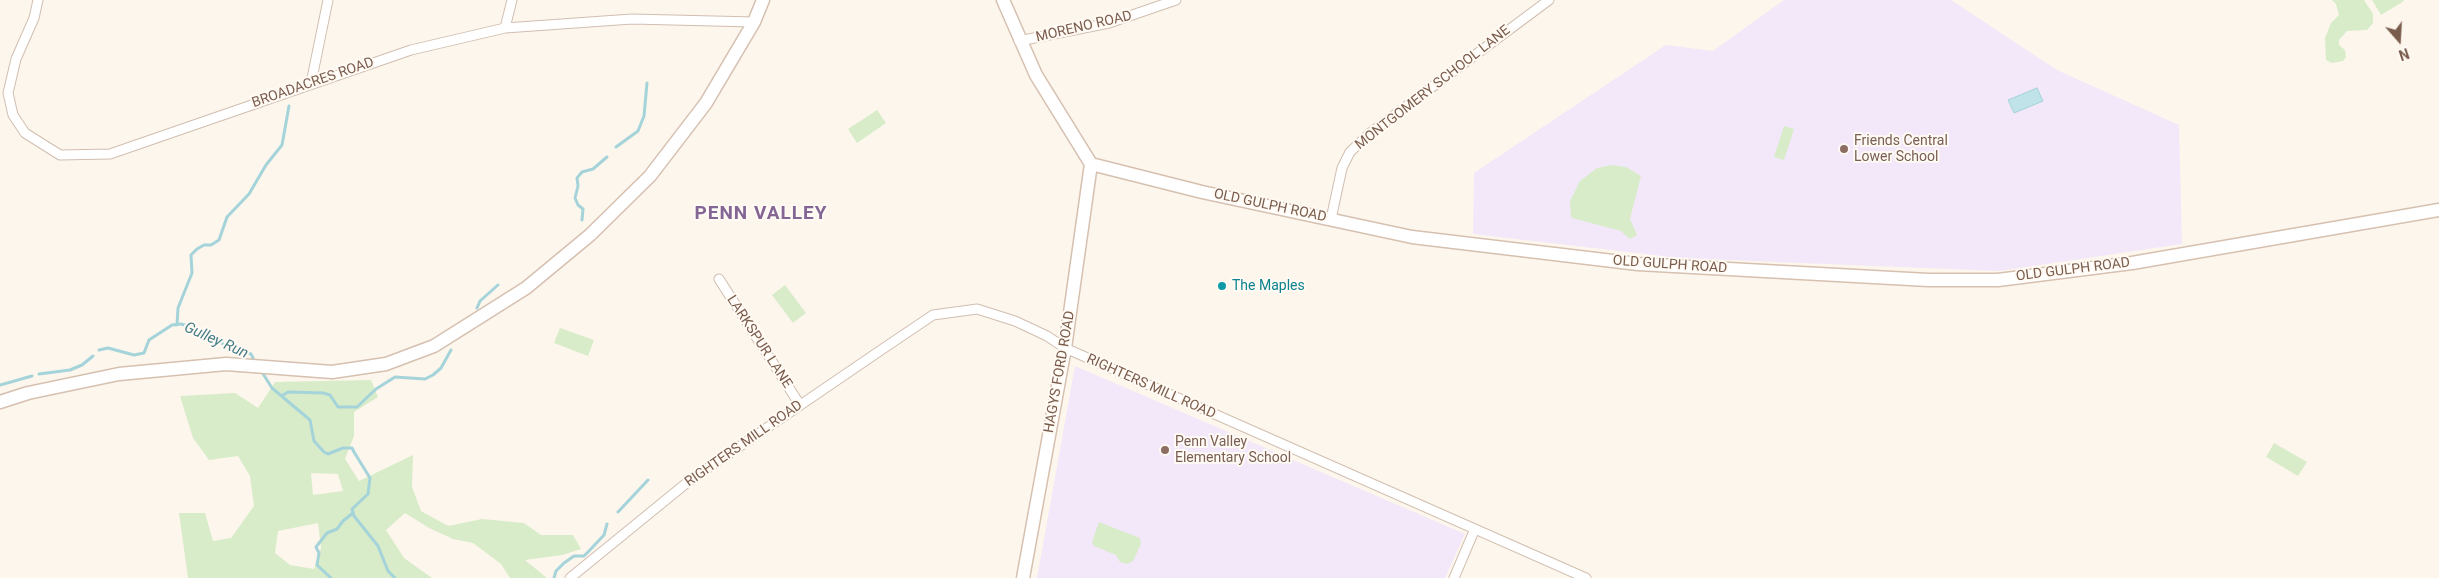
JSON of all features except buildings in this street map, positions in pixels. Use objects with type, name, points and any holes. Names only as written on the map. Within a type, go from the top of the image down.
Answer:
[{"type":"street","name":"BROADACRES ROAD","points":[[38,0],[34,18],[16,59],[8,93],[14,114],[25,133],[60,155],[110,154],[410,50],[505,28],[632,19],[754,22]]},
{"type":"street","points":[[311,83],[328,0]]},
{"type":"street","points":[[505,28],[512,0]]},
{"type":"street","points":[[0,402],[28,393],[105,376],[226,364],[332,372],[386,364],[434,346],[526,288],[590,235],[650,176],[706,103],[754,22],[763,0]]},
{"type":"street","points":[[1003,0],[1019,41],[1036,75],[1091,164]]},
{"type":"street","name":"MORENO ROAD","points":[[1019,41],[1109,23],[1176,0]]},
{"type":"street","name":"MONTGOMERY SCHOOL LANE","points":[[1331,219],[1342,168],[1350,152],[1370,134],[1549,0]]},
{"type":"street","name":"OLD GULPH ROAD","points":[[1091,164],[1202,192],[1412,237],[1638,264],[1928,280],[1998,280],[2132,263],[2439,210]]},
{"type":"street","name":"HAGYS FORD ROAD","points":[[1023,578],[1065,348],[1091,164]]},
{"type":"street","name":"LARKSPUR LANE","points":[[719,279],[800,405]]},
{"type":"street","name":"RIGHTERS MILL ROAD","points":[[570,578],[689,481],[933,315],[977,309],[992,312],[1047,336],[1065,348],[1386,489],[1474,531],[1586,578]]},
{"type":"street","points":[[1454,578],[1474,531]]},
{"type":"shaded area","name":"Friends Central Lower School","points":[[1784,0],[1951,0],[2057,70],[2179,125],[2182,244],[1999,271],[1679,258],[1473,234],[1474,173],[1666,45],[1713,51]]},
{"type":"shaded area","name":"Penn Valley Elementary School","points":[[1075,366],[1465,534],[1445,578],[1037,578]]},
{"type":"green space","points":[[2332,0],[2364,0],[2373,14],[2373,23],[2367,30],[2347,31],[2339,40],[2339,45],[2345,50],[2346,57],[2343,61],[2332,63],[2326,60],[2325,38],[2331,23],[2339,15],[2336,4]]},
{"type":"green space","points":[[2372,0],[2403,0],[2404,1],[2381,15]]},
{"type":"green space","points":[[877,110],[886,123],[857,143],[848,129]]},
{"type":"green space","points":[[1784,126],[1794,129],[1784,160],[1774,157]]},
{"type":"green space","points":[[1612,165],[1626,167],[1641,176],[1630,219],[1637,235],[1630,239],[1621,231],[1572,218],[1571,216],[1570,201],[1580,181],[1597,168]]},
{"type":"green space","points":[[785,285],[806,313],[793,323],[772,295]]},
{"type":"green space","points":[[560,328],[594,340],[588,356],[554,343]]},
{"type":"green space","points":[[371,380],[378,397],[354,412],[354,436],[345,459],[359,481],[413,455],[412,487],[421,511],[448,526],[482,519],[524,523],[541,535],[573,535],[581,549],[562,555],[525,560],[547,578],[510,578],[501,564],[473,543],[453,539],[429,528],[405,513],[386,530],[404,558],[432,578],[188,578],[179,513],[205,513],[213,541],[231,538],[254,506],[250,476],[238,456],[209,460],[193,438],[180,396],[235,393],[258,408],[275,382]],"holes":[[[311,473],[338,474],[343,491],[313,495]],[[318,523],[321,548],[314,569],[290,565],[275,553],[278,531]]]},
{"type":"green space","points":[[2274,443],[2307,462],[2298,476],[2266,457]]},
{"type":"green space","points":[[1099,522],[1140,538],[1141,544],[1133,561],[1127,564],[1120,562],[1116,555],[1094,546],[1092,542]]},
{"type":"water","points":[[2037,88],[2043,101],[2014,113],[2008,100]]},
{"type":"waterway","points":[[616,147],[638,131],[644,116],[647,83]]},
{"type":"waterway","points":[[177,325],[178,308],[192,273],[191,255],[204,245],[211,245],[219,240],[227,217],[249,194],[266,165],[282,145],[289,106]]},
{"type":"waterway","points":[[582,220],[583,209],[578,205],[575,198],[578,186],[577,178],[582,172],[593,169],[607,157]]},
{"type":"waterway","points":[[477,308],[480,301],[498,285]]},
{"type":"waterway","name":"Gulley Run","points":[[99,350],[108,348],[134,355],[144,353],[149,340],[172,325],[181,324],[192,327],[227,346],[251,354],[255,362]]},
{"type":"waterway","points":[[283,395],[288,392],[323,393],[330,395],[338,407],[357,407],[376,389],[395,377],[425,379],[433,375],[441,368],[451,350]]},
{"type":"waterway","name":"Gulley Run","points":[[39,374],[70,370],[82,365],[93,356]]},
{"type":"waterway","name":"Gulley Run","points":[[260,369],[272,388],[310,420],[314,441],[324,452],[328,454],[343,448],[352,448],[370,478],[368,494],[352,509],[354,516],[378,546],[388,571],[395,578]]},
{"type":"waterway","name":"Gulley Run","points":[[0,385],[32,376]]},
{"type":"waterway","points":[[618,512],[648,480]]},
{"type":"waterway","points":[[331,578],[317,565],[319,553],[316,547],[327,533],[337,529],[353,513]]},
{"type":"waterway","points":[[554,578],[556,571],[564,563],[574,556],[584,556],[588,552],[604,535],[607,524]]},
{"type":"place","name":"Friends Central Lower School","points":[[1844,149]]},
{"type":"place","name":"The Maples","points":[[1222,286]]},
{"type":"place","name":"Penn Valley Elementary School","points":[[1165,450]]},
{"type":"district","name":"PENN VALLEY","points":[[761,214]]}]
